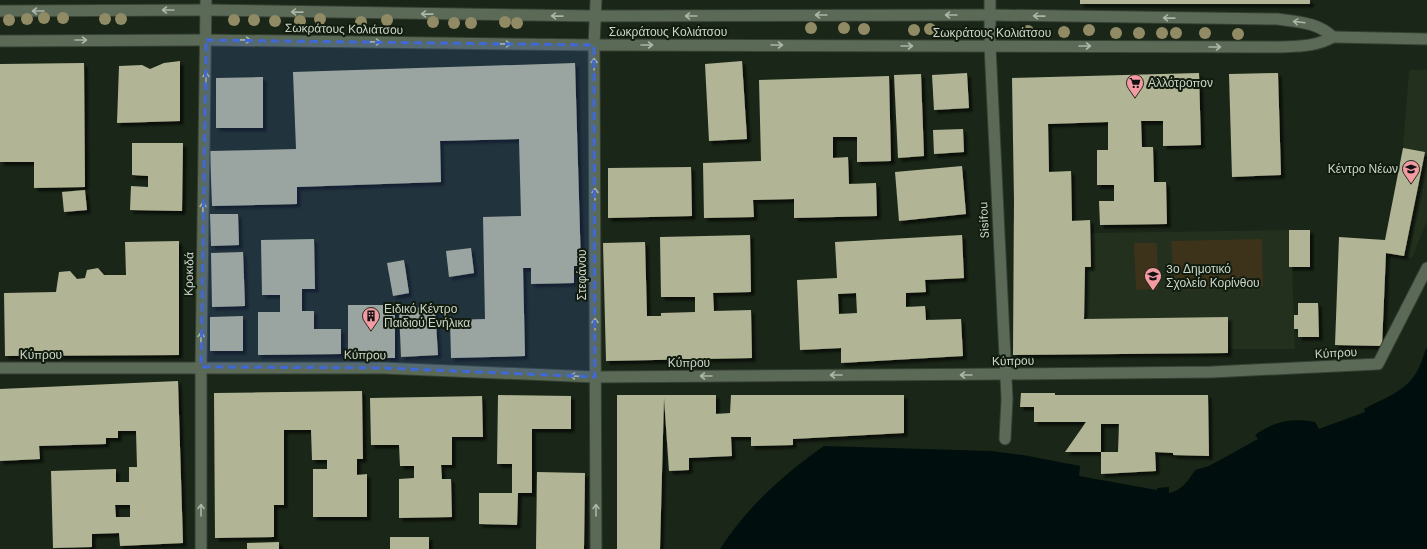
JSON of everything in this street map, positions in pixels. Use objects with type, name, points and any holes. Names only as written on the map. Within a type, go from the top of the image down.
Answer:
[{"type":"street","name":"Στεφάνου","points":[[596,0],[594,45],[596,549]]},
{"type":"street","name":"Sisifou","points":[[990,0],[990,46],[1007,399],[1005,439]]},
{"type":"street","name":"Σωκράτους Κολιάτσου","points":[[0,11],[206,5],[596,16],[990,15],[1277,19],[1310,23],[1324,29],[1333,37]]},
{"type":"street","name":"Κροκιδά","points":[[201,549],[201,367],[206,5]]},
{"type":"street","name":"Σωκράτους Κολιάτσου","points":[[0,40],[206,40],[594,45],[1278,47],[1322,44],[1333,37],[1427,39]]},
{"type":"street","name":"Κύπρου","points":[[0,368],[383,368],[595,377],[1212,372],[1378,364],[1427,268]]},
{"type":"highlighted area","points":[[206,40],[594,45],[595,377],[383,368],[201,367]]},
{"type":"shaded area","name":"Κέντρο Νέων","points":[[1409,70],[1427,70],[1427,221],[1412,258],[1383,252],[1403,148]]},
{"type":"shaded area","name":"3ο Δημοτικό Σχολείο Κορίνθου","points":[[1090,220],[1091,233],[1289,230],[1289,267],[1292,267],[1295,349],[1229,349],[1228,353],[1013,355],[1013,221]]},
{"type":"shaded area","points":[[1262,239],[1263,286],[1175,290],[1171,241]]},
{"type":"shaded area","points":[[1134,243],[1157,243],[1158,289],[1136,290]]},
{"type":"shaded area","points":[[1427,347],[1427,549],[720,549],[742,519],[767,492],[809,456],[824,446],[991,451],[1023,455],[1080,466],[1079,476],[1157,490],[1157,488],[1169,487],[1169,493],[1181,487],[1195,470],[1209,466],[1258,439],[1255,435],[1269,426],[1299,420],[1315,422],[1319,429],[1365,412],[1364,409],[1393,394],[1411,380],[1419,367]]},
{"type":"building","points":[[1080,0],[1310,0],[1310,4],[1080,4]]},
{"type":"building","points":[[180,61],[180,121],[117,123],[119,66],[142,65],[150,69],[164,63]]},
{"type":"building","points":[[742,61],[747,139],[709,141],[705,64]]},
{"type":"building","points":[[84,63],[85,187],[34,188],[34,162],[0,162],[0,64]]},
{"type":"building","points":[[575,63],[581,266],[574,266],[574,283],[531,284],[531,268],[523,268],[525,356],[451,358],[450,320],[485,319],[483,217],[521,216],[519,139],[440,141],[441,182],[297,187],[297,204],[212,206],[210,151],[296,149],[293,72]]},
{"type":"building","points":[[967,73],[969,108],[934,110],[932,75]]},
{"type":"building","points":[[1199,73],[1201,145],[1163,146],[1163,121],[1141,121],[1142,147],[1153,147],[1154,182],[1166,182],[1167,224],[1100,225],[1099,201],[1114,201],[1114,185],[1097,185],[1097,150],[1108,150],[1108,122],[1048,124],[1049,172],[1071,171],[1072,221],[1090,220],[1091,267],[1085,267],[1084,319],[1228,317],[1228,353],[1013,355],[1014,202],[1012,78]]},
{"type":"building","points":[[1278,73],[1281,175],[1232,177],[1229,74]]},
{"type":"building","points":[[921,74],[924,156],[898,158],[894,75]]},
{"type":"building","points":[[889,76],[891,161],[857,162],[857,137],[833,137],[833,158],[848,157],[849,184],[876,183],[877,216],[794,218],[794,199],[753,200],[754,217],[704,218],[703,163],[761,161],[759,80]]},
{"type":"building","points":[[263,77],[263,128],[216,128],[216,78]]},
{"type":"building","points":[[963,129],[964,152],[934,154],[933,130]]},
{"type":"building","points":[[132,143],[183,143],[182,211],[130,210],[131,186],[148,187],[148,176],[132,175]]},
{"type":"building","points":[[1403,148],[1425,152],[1404,256],[1386,253],[1382,346],[1335,345],[1339,237],[1385,240]]},
{"type":"building","points":[[962,166],[966,214],[899,221],[895,172]]},
{"type":"building","points":[[691,167],[692,216],[608,218],[608,168]]},
{"type":"building","points":[[85,190],[87,210],[64,212],[62,192]]},
{"type":"building","points":[[210,214],[238,214],[239,245],[211,246]]},
{"type":"building","points":[[1289,230],[1310,230],[1310,267],[1289,267]]},
{"type":"building","points":[[750,235],[751,292],[713,293],[714,311],[751,310],[752,358],[606,361],[603,243],[645,242],[647,316],[661,316],[661,313],[695,312],[695,297],[661,297],[660,237]]},
{"type":"building","points":[[962,235],[964,278],[925,280],[926,292],[906,293],[906,307],[925,306],[926,320],[961,319],[963,356],[841,363],[841,348],[800,350],[797,280],[837,278],[835,242]],"holes":[[[856,293],[857,313],[839,314],[838,294]]]},
{"type":"building","points":[[314,239],[315,289],[302,289],[302,311],[314,311],[314,329],[341,329],[341,354],[258,355],[258,312],[280,312],[280,295],[262,295],[261,240]]},
{"type":"building","points":[[179,241],[179,355],[5,356],[4,293],[56,292],[59,272],[70,271],[77,279],[85,278],[87,270],[98,268],[104,275],[126,275],[125,242]]},
{"type":"building","points":[[471,248],[474,273],[449,277],[446,251]]},
{"type":"building","points":[[243,252],[245,306],[212,307],[211,253]]},
{"type":"building","points":[[404,260],[409,293],[393,296],[387,263]]},
{"type":"building","points":[[1298,303],[1318,303],[1319,337],[1298,337],[1298,329],[1294,329],[1294,315],[1298,315]]},
{"type":"building","name":"Ειδικό Κέντρο Παιδιού Ενήλικα","points":[[348,305],[395,305],[395,358],[348,358]]},
{"type":"building","points":[[435,306],[438,355],[401,357],[399,309]]},
{"type":"building","points":[[243,316],[243,351],[210,351],[210,317]]},
{"type":"building","points":[[178,381],[183,543],[120,546],[119,533],[92,534],[92,547],[53,548],[51,471],[116,469],[116,482],[129,482],[129,467],[137,467],[136,431],[118,431],[118,438],[106,438],[106,444],[39,446],[40,459],[0,461],[0,389]],"holes":[[[115,505],[130,505],[130,517],[116,517]]]},
{"type":"building","points":[[362,391],[363,459],[357,459],[357,475],[367,474],[367,517],[313,517],[313,469],[327,469],[327,460],[312,460],[311,430],[284,430],[284,505],[274,505],[274,537],[215,538],[214,393]]},
{"type":"building","points":[[1021,393],[1055,393],[1055,395],[1208,395],[1209,456],[1173,455],[1173,453],[1155,452],[1156,471],[1101,474],[1101,452],[1065,452],[1086,422],[1034,422],[1034,407],[1020,407]],"holes":[[[1101,424],[1119,424],[1118,452],[1101,452]]]},
{"type":"building","points":[[498,395],[571,396],[571,429],[532,429],[532,493],[518,493],[517,525],[479,524],[479,493],[512,493],[512,464],[497,464]]},
{"type":"building","points":[[617,395],[716,395],[716,414],[730,413],[731,395],[904,395],[904,433],[793,439],[793,445],[751,446],[751,437],[731,437],[732,456],[689,458],[689,470],[669,471],[664,398],[660,549],[617,549]]},
{"type":"building","points":[[482,396],[483,437],[452,437],[452,465],[441,465],[442,479],[451,479],[452,517],[399,518],[399,479],[414,478],[414,466],[400,466],[399,445],[371,445],[370,398]]},
{"type":"building","points":[[537,472],[585,473],[584,549],[536,549]]},
{"type":"building","points":[[390,537],[429,537],[429,549],[390,549]]},
{"type":"building","points":[[279,542],[279,549],[247,549],[247,543]]},
{"type":"place","name":"Αλλότροπον","points":[[1135,98]]},
{"type":"place","name":"Κέντρο Νέων","points":[[1411,184]]},
{"type":"place","name":"3ο Δημοτικό Σχολείο Κορίνθου","points":[[1153,291]]},
{"type":"place","name":"Ειδικό Κέντρο Παιδιού Ενήλικα","points":[[371,331]]}]
